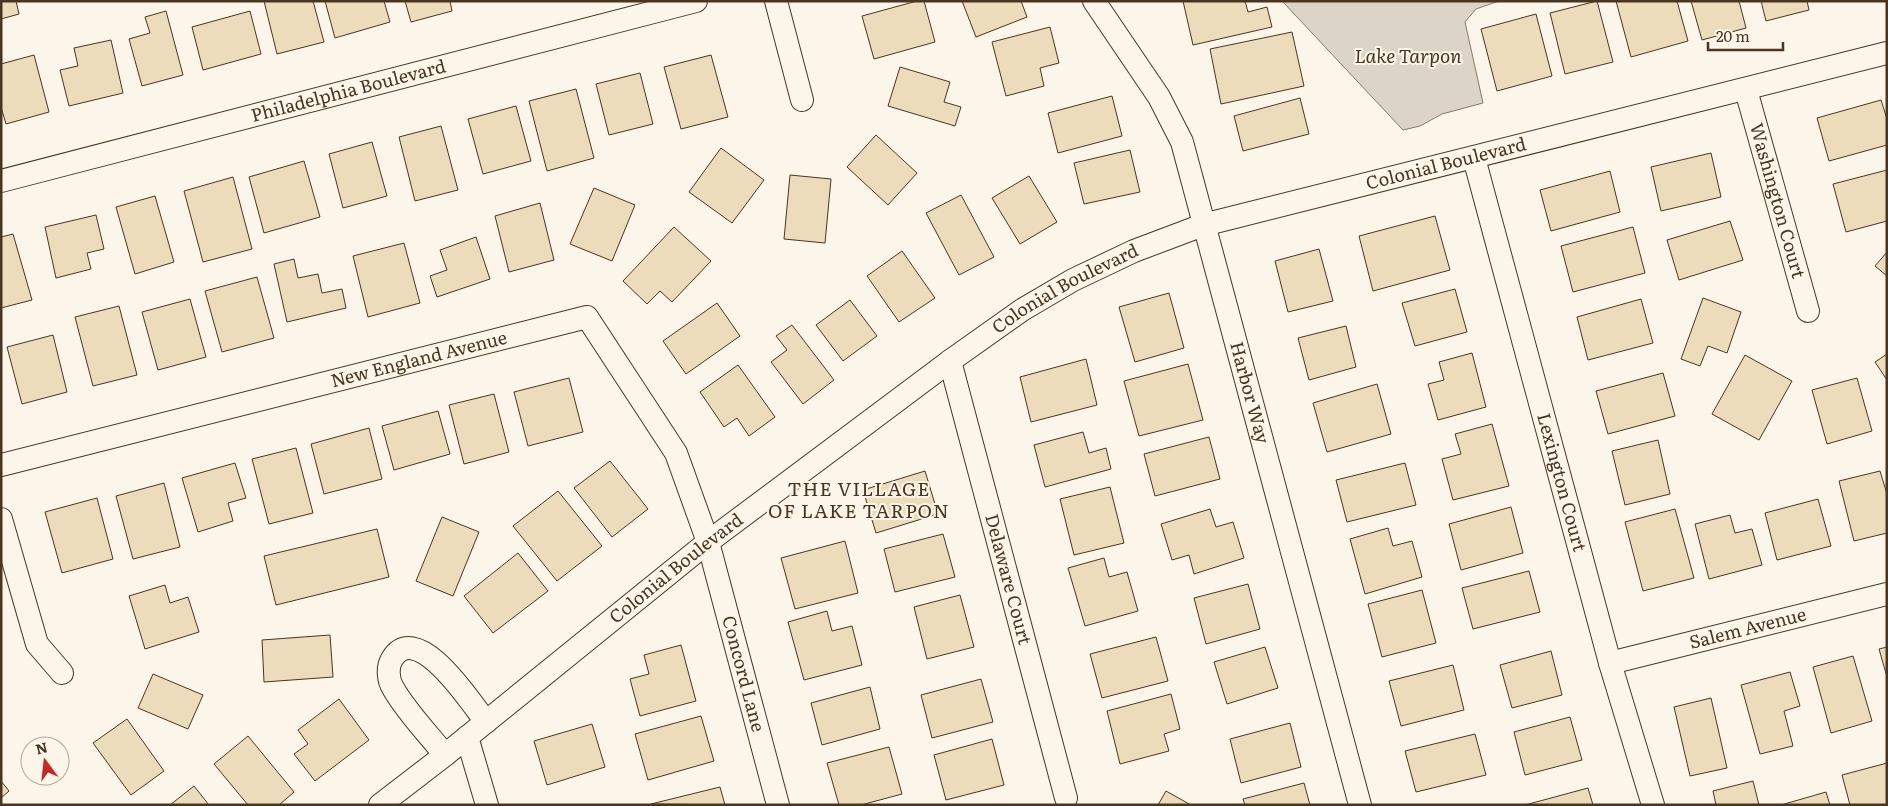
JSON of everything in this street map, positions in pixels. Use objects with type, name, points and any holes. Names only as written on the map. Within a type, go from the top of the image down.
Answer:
[{"type":"street","name":"Philadelphia Boulevard","points":[[1,181],[696,1]]},
{"type":"street","points":[[776,1],[802,100]]},
{"type":"street","name":"Harbor Way","points":[[1094,1],[1159,97],[1182,142],[1360,805]]},
{"type":"street","name":"Colonial Boulevard","points":[[380,805],[445,755],[708,542],[950,361],[1022,310],[1073,280],[1134,251],[1203,225],[1887,53]]},
{"type":"street","name":"Washington Court","points":[[1746,90],[1808,311]]},
{"type":"street","name":"Lexington Court","points":[[1474,158],[1610,663],[1653,805]]},
{"type":"street","name":"New England Avenue","points":[[1,465],[587,317],[676,454],[708,542]]},
{"type":"street","name":"Delaware Court","points":[[950,361],[1066,798]]},
{"type":"street","points":[[1,519],[37,644],[62,673]]},
{"type":"street","name":"Concord Lane","points":[[708,542],[778,805]]},
{"type":"street","name":"Salem Avenue","points":[[1610,663],[1887,594]]},
{"type":"street","points":[[445,755],[393,688],[388,674],[392,659],[399,652],[411,647],[424,650],[436,660],[486,722]]},
{"type":"street","points":[[467,737],[487,805]]},
{"type":"water","name":"Lake Tarpon","points":[[1282,1],[1499,1],[1476,9],[1465,22],[1483,103],[1442,114],[1420,126],[1403,130]]},
{"type":"building","points":[[1,1],[16,1],[19,14],[1,19]]},
{"type":"building","points":[[264,1],[313,1],[324,42],[277,54]]},
{"type":"building","points":[[325,1],[384,1],[390,22],[335,38]]},
{"type":"building","points":[[405,1],[450,1],[452,11],[411,22]]},
{"type":"building","points":[[917,1],[924,1],[935,42],[874,59],[862,16]]},
{"type":"building","points":[[962,1],[1021,1],[1027,17],[976,37]]},
{"type":"building","points":[[1183,1],[1245,1],[1248,12],[1267,7],[1272,27],[1193,45]]},
{"type":"building","points":[[1597,1],[1613,62],[1565,74],[1550,13]]},
{"type":"building","points":[[1616,1],[1677,1],[1688,41],[1631,57]]},
{"type":"building","points":[[1691,1],[1739,1],[1746,28],[1702,40]]},
{"type":"building","points":[[1761,1],[1807,1],[1809,10],[1766,21]]},
{"type":"building","points":[[166,11],[183,75],[142,86],[129,39],[150,33],[145,17]]},
{"type":"building","points":[[250,11],[261,54],[203,70],[192,27]]},
{"type":"building","points":[[1536,14],[1552,76],[1497,91],[1481,29]]},
{"type":"building","points":[[1050,27],[1059,63],[1040,68],[1044,86],[1006,96],[992,42]]},
{"type":"building","points":[[1292,32],[1304,86],[1221,104],[1210,49]]},
{"type":"building","points":[[111,40],[123,93],[69,106],[60,70],[78,66],[74,48]]},
{"type":"building","points":[[34,55],[49,112],[6,124],[1,107],[1,64]]},
{"type":"building","points":[[711,55],[728,117],[681,129],[664,67]]},
{"type":"building","points":[[900,67],[950,82],[944,102],[961,107],[955,126],[888,106]]},
{"type":"building","points":[[640,73],[653,124],[609,135],[596,84]]},
{"type":"building","points":[[576,89],[594,158],[547,171],[529,101]]},
{"type":"building","points":[[1112,96],[1122,136],[1058,153],[1048,113]]},
{"type":"building","points":[[1300,98],[1309,134],[1243,151],[1234,116]]},
{"type":"building","points":[[1881,100],[1887,119],[1887,145],[1829,161],[1817,118]]},
{"type":"building","points":[[516,106],[531,161],[483,174],[468,119]]},
{"type":"building","points":[[441,126],[458,190],[415,201],[399,137]]},
{"type":"building","points":[[876,135],[917,173],[888,205],[847,167]]},
{"type":"building","points":[[372,142],[387,196],[343,208],[329,154]]},
{"type":"building","points":[[721,148],[764,180],[732,223],[689,192]]},
{"type":"building","points":[[1130,150],[1140,192],[1084,204],[1074,163]]},
{"type":"building","points":[[1711,153],[1721,197],[1661,211],[1651,167]]},
{"type":"building","points":[[304,161],[320,217],[264,233],[249,177]]},
{"type":"building","points":[[1887,170],[1887,221],[1846,232],[1833,184]]},
{"type":"building","points":[[1610,171],[1620,212],[1551,231],[1540,190]]},
{"type":"building","points":[[790,175],[831,179],[825,243],[784,239]]},
{"type":"building","points":[[1029,176],[1057,222],[1020,244],[992,198]]},
{"type":"building","points":[[233,177],[252,249],[203,262],[184,191]]},
{"type":"building","points":[[594,188],[635,205],[612,261],[570,244]]},
{"type":"building","points":[[961,195],[994,257],[959,275],[926,213]]},
{"type":"building","points":[[155,196],[174,262],[135,274],[116,207]]},
{"type":"building","points":[[540,203],[554,260],[509,272],[495,216]]},
{"type":"building","points":[[96,215],[104,249],[87,253],[91,269],[56,278],[45,227]]},
{"type":"building","points":[[1435,216],[1450,270],[1373,291],[1359,236]]},
{"type":"building","points":[[1730,221],[1743,260],[1679,280],[1667,240]]},
{"type":"building","points":[[674,227],[711,261],[672,302],[660,291],[647,304],[623,281]]},
{"type":"building","points":[[1633,227],[1645,273],[1573,292],[1561,246]]},
{"type":"building","points":[[13,234],[32,300],[1,308],[1,237]]},
{"type":"building","points":[[476,237],[490,279],[437,297],[430,276],[447,270],[440,250]]},
{"type":"building","points":[[404,243],[420,303],[368,317],[353,256]]},
{"type":"building","points":[[1319,249],[1333,301],[1288,312],[1275,261]]},
{"type":"building","points":[[902,251],[935,298],[899,322],[867,276]]},
{"type":"building","points":[[1887,252],[1887,276],[1875,266]]},
{"type":"building","points":[[294,259],[298,278],[318,274],[322,293],[342,289],[346,308],[287,322],[274,264]]},
{"type":"building","points":[[257,277],[274,338],[222,352],[205,291]]},
{"type":"building","points":[[1455,289],[1467,332],[1415,346],[1402,303]]},
{"type":"building","points":[[1169,293],[1184,348],[1135,362],[1119,307]]},
{"type":"building","points":[[1703,298],[1741,312],[1727,353],[1708,346],[1700,366],[1681,359]]},
{"type":"building","points":[[190,299],[206,357],[158,370],[142,312]]},
{"type":"building","points":[[1641,299],[1653,343],[1588,360],[1577,317]]},
{"type":"building","points":[[850,300],[877,336],[843,361],[816,325]]},
{"type":"building","points":[[717,303],[740,336],[686,374],[663,341]]},
{"type":"building","points":[[119,306],[137,375],[93,386],[75,317]]},
{"type":"building","points":[[792,325],[834,380],[803,404],[771,362],[787,350],[776,336]]},
{"type":"building","points":[[1346,326],[1356,367],[1309,380],[1298,338]]},
{"type":"building","points":[[53,335],[67,392],[22,404],[7,347]]},
{"type":"building","points":[[1472,353],[1486,407],[1438,420],[1428,384],[1444,380],[1439,362]]},
{"type":"building","points":[[1887,354],[1887,380],[1875,362]]},
{"type":"building","points":[[1745,355],[1792,381],[1759,440],[1712,414]]},
{"type":"building","points":[[1086,359],[1097,405],[1031,422],[1020,377]]},
{"type":"building","points":[[1188,364],[1203,420],[1139,436],[1124,381]]},
{"type":"building","points":[[738,365],[775,417],[749,436],[737,418],[724,427],[700,392]]},
{"type":"building","points":[[1663,373],[1675,416],[1608,434],[1596,391]]},
{"type":"building","points":[[569,378],[583,432],[528,446],[514,392]]},
{"type":"building","points":[[1857,378],[1872,431],[1827,444],[1812,390]]},
{"type":"building","points":[[1377,384],[1391,434],[1327,452],[1313,403]]},
{"type":"building","points":[[494,394],[509,452],[464,464],[449,405]]},
{"type":"building","points":[[438,411],[450,454],[394,470],[382,426]]},
{"type":"building","points":[[1492,424],[1509,486],[1453,500],[1442,459],[1461,454],[1455,434]]},
{"type":"building","points":[[369,428],[382,479],[324,494],[311,444]]},
{"type":"building","points":[[1083,432],[1089,453],[1106,448],[1111,469],[1045,487],[1034,445]]},
{"type":"building","points":[[1209,437],[1220,479],[1155,496],[1144,454]]},
{"type":"building","points":[[1658,440],[1670,494],[1625,505],[1612,451]]},
{"type":"building","points":[[296,448],[313,513],[269,524],[252,459]]},
{"type":"building","points":[[610,461],[648,509],[612,537],[574,488]]},
{"type":"building","points":[[235,463],[246,498],[228,503],[233,521],[198,532],[182,478]]},
{"type":"building","points":[[1405,463],[1416,505],[1347,522],[1336,480]]},
{"type":"building","points":[[925,471],[938,514],[876,533],[863,490]]},
{"type":"building","points":[[1880,471],[1887,494],[1887,533],[1854,541],[1839,481]]},
{"type":"building","points":[[164,483],[180,547],[133,559],[116,496]]},
{"type":"building","points":[[1110,487],[1124,543],[1074,555],[1060,499]]},
{"type":"building","points":[[558,491],[602,546],[557,581],[513,526]]},
{"type":"building","points":[[97,498],[113,559],[62,573],[45,512]]},
{"type":"building","points":[[1818,499],[1831,546],[1777,560],[1765,513]]},
{"type":"building","points":[[1511,507],[1523,553],[1461,570],[1449,524]]},
{"type":"building","points":[[1210,509],[1216,527],[1233,522],[1244,558],[1194,574],[1189,555],[1172,560],[1161,524]]},
{"type":"building","points":[[1675,509],[1694,578],[1643,591],[1625,522]]},
{"type":"building","points":[[1730,515],[1735,533],[1752,529],[1762,565],[1709,579],[1695,524]]},
{"type":"building","points":[[442,517],[479,532],[453,596],[416,581]]},
{"type":"building","points":[[1388,528],[1393,546],[1412,541],[1422,577],[1365,594],[1350,539]]},
{"type":"building","points":[[377,529],[389,577],[276,605],[264,556]]},
{"type":"building","points":[[943,534],[955,577],[895,592],[884,549]]},
{"type":"building","points":[[845,541],[858,593],[795,609],[781,558]]},
{"type":"building","points":[[518,553],[548,591],[493,633],[464,596]]},
{"type":"building","points":[[1104,558],[1109,577],[1127,572],[1138,611],[1085,626],[1068,568]]},
{"type":"building","points":[[1529,571],[1540,612],[1473,629],[1462,588]]},
{"type":"building","points":[[1248,584],[1260,629],[1206,644],[1194,598]]},
{"type":"building","points":[[165,585],[170,603],[188,597],[199,632],[145,649],[129,596]]},
{"type":"building","points":[[1422,590],[1436,643],[1382,657],[1368,604]]},
{"type":"building","points":[[960,595],[974,647],[927,659],[914,607]]},
{"type":"building","points":[[827,611],[832,631],[852,626],[862,665],[804,680],[788,622]]},
{"type":"building","points":[[330,635],[333,677],[264,682],[262,640]]},
{"type":"building","points":[[1156,637],[1168,681],[1102,698],[1090,654]]},
{"type":"building","points":[[681,645],[696,701],[640,716],[630,679],[649,674],[644,655]]},
{"type":"building","points":[[1265,647],[1278,688],[1227,704],[1214,662]]},
{"type":"building","points":[[1887,647],[1887,677],[1879,649]]},
{"type":"building","points":[[1551,651],[1562,695],[1512,708],[1500,665]]},
{"type":"building","points":[[1853,656],[1872,721],[1831,733],[1813,667]]},
{"type":"building","points":[[1453,665],[1464,710],[1401,726],[1389,681]]},
{"type":"building","points":[[1790,672],[1800,706],[1784,711],[1793,746],[1760,754],[1741,685]]},
{"type":"building","points":[[153,674],[203,695],[188,729],[138,708]]},
{"type":"building","points":[[981,679],[993,722],[932,738],[921,695]]},
{"type":"building","points":[[870,687],[880,729],[822,745],[811,703]]},
{"type":"building","points":[[1171,694],[1180,729],[1164,734],[1169,751],[1120,764],[1107,711]]},
{"type":"building","points":[[1711,698],[1727,768],[1690,776],[1674,707]]},
{"type":"building","points":[[339,699],[369,740],[315,781],[294,754],[308,744],[298,730]]},
{"type":"building","points":[[701,716],[714,761],[648,780],[635,734]]},
{"type":"building","points":[[1570,717],[1582,760],[1525,775],[1514,732]]},
{"type":"building","points":[[127,719],[164,771],[131,795],[93,743]]},
{"type":"building","points":[[1290,723],[1301,767],[1241,783],[1230,739]]},
{"type":"building","points":[[592,724],[605,767],[547,785],[534,741]]},
{"type":"building","points":[[1475,734],[1486,775],[1416,792],[1405,751]]},
{"type":"building","points":[[248,736],[294,792],[279,805],[248,805],[214,764]]},
{"type":"building","points":[[992,739],[1004,785],[946,800],[934,755]]},
{"type":"building","points":[[889,747],[902,794],[861,805],[839,805],[827,763]]},
{"type":"building","points":[[1887,763],[1887,805],[1850,805],[1842,775]]},
{"type":"building","points":[[1,781],[9,791],[1,798]]},
{"type":"building","points":[[1753,781],[1759,805],[1716,805],[1713,791]]},
{"type":"building","points":[[1304,783],[1310,805],[1245,805],[1243,799]]},
{"type":"building","points":[[194,786],[209,805],[170,805]]},
{"type":"building","points":[[720,787],[725,805],[651,804]]},
{"type":"building","points":[[1588,788],[1593,805],[1525,805]]},
{"type":"building","points":[[1166,791],[1191,805],[1158,805]]},
{"type":"building","points":[[1826,792],[1830,805],[1781,805]]},
{"type":"district","name":"THE VILLAGE OF LAKE TARPON","points":[[859,500]]}]
